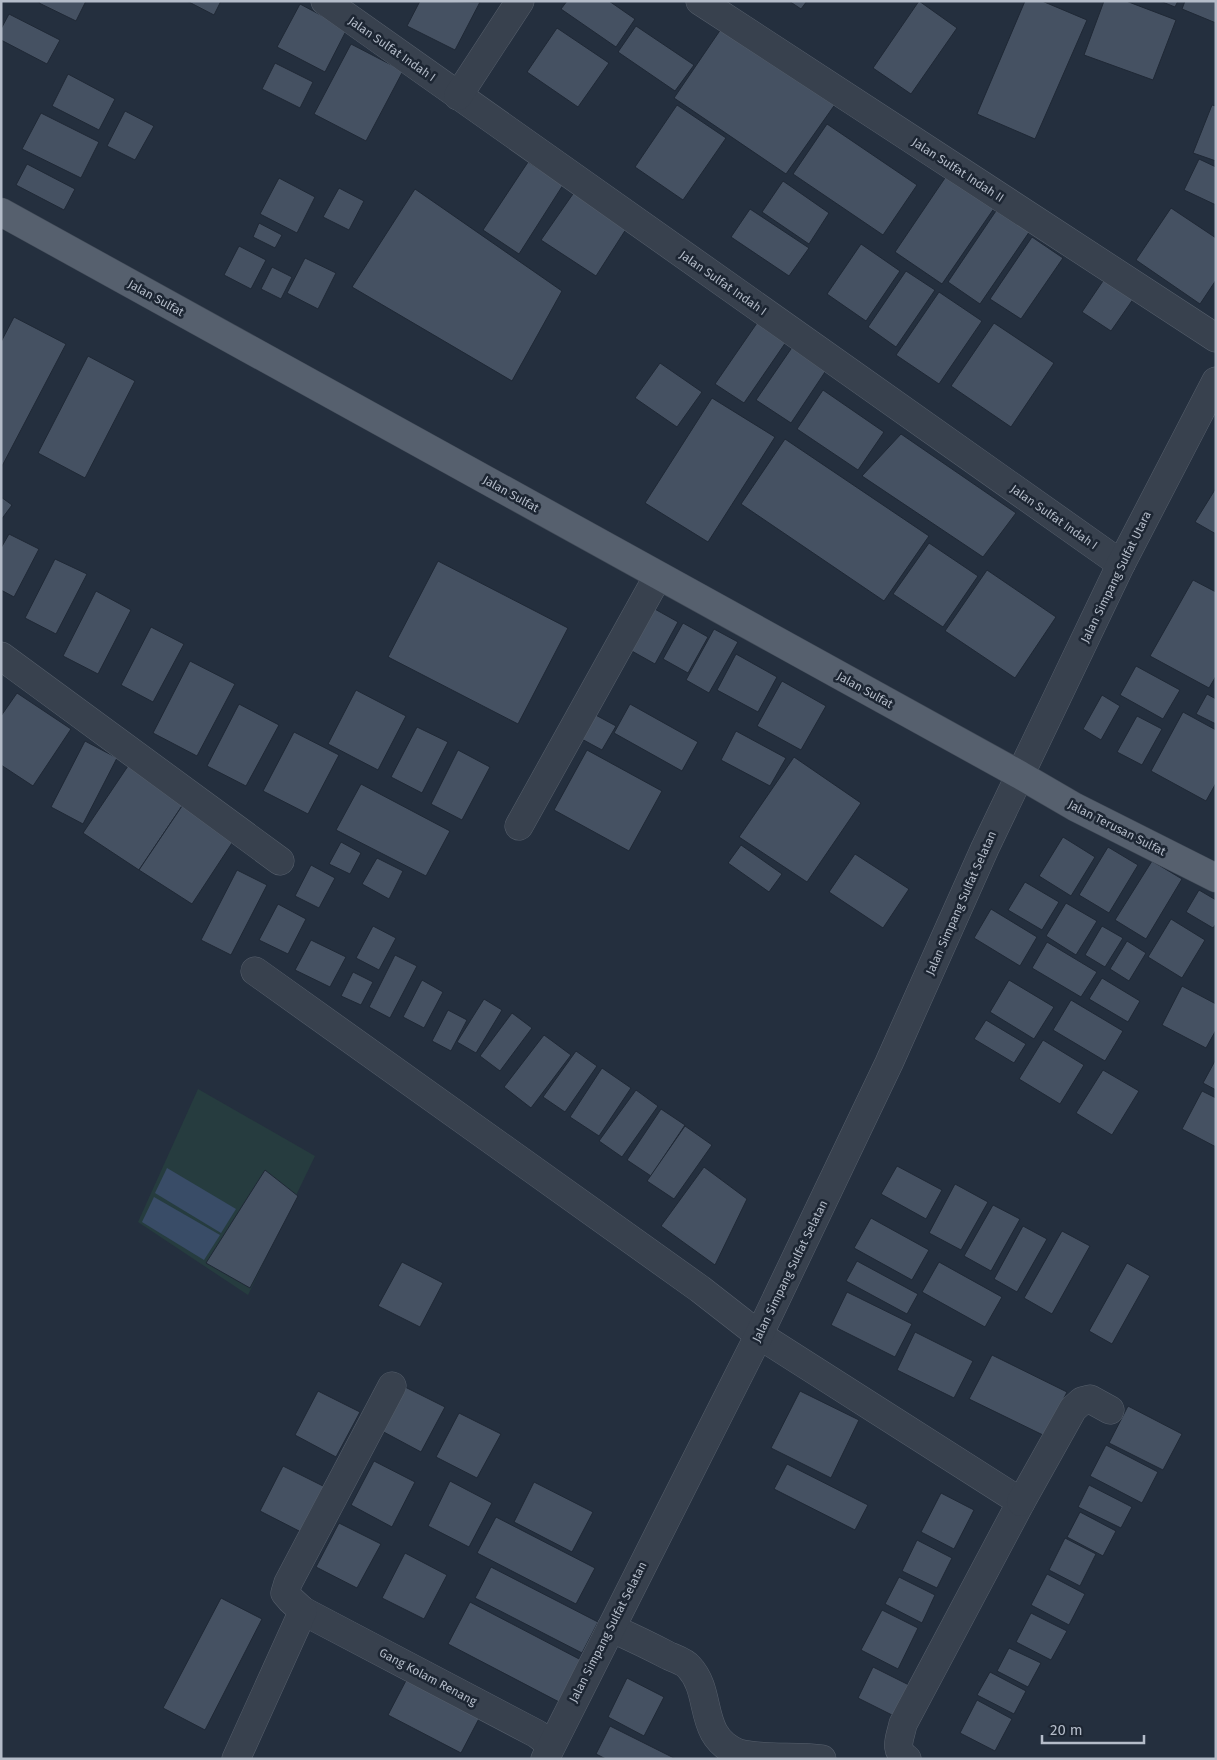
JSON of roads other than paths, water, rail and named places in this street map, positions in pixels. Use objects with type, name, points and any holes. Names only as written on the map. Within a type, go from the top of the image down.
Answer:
[{"type":"main road","name":"Jalan Sulfat","points":[[1,212],[1020,775]]},
{"type":"main road","name":"Jalan Terusan Sulfat","points":[[1020,775],[1075,807],[1216,878]]},
{"type":"street","name":"Jalan Sulfat Indah I","points":[[326,1],[1121,564]]},
{"type":"street","points":[[458,96],[520,1]]},
{"type":"street","name":"Jalan Sulfat Indah II","points":[[700,1],[1216,338]]},
{"type":"street","name":"Jalan Simpang Sulfat Utara","points":[[1020,775],[1121,564],[1213,394]]},
{"type":"street","points":[[519,826],[658,576]]},
{"type":"street","points":[[1,656],[280,861]]},
{"type":"street","name":"Jalan Simpang Sulfat Selatan","points":[[548,1752],[759,1335],[890,1063],[1020,775]]},
{"type":"street","points":[[256,971],[700,1289],[759,1335],[1021,1502]]},
{"type":"street","name":"Gang Kolam Renang","points":[[392,1386],[288,1583],[286,1592],[290,1600],[303,1611],[537,1734],[548,1752]]},
{"type":"street","points":[[907,1759],[900,1754],[898,1746],[903,1724],[1073,1408],[1082,1401],[1090,1399],[1110,1410]]},
{"type":"street","points":[[236,1759],[303,1611]]},
{"type":"street","points":[[611,1628],[688,1666],[701,1684],[712,1730],[724,1743],[738,1753],[761,1758],[807,1757],[822,1759]]},
{"type":"water","points":[[167,1168],[236,1209],[221,1233],[155,1193]]},
{"type":"water","points":[[154,1197],[220,1235],[204,1260],[142,1222]]}]
